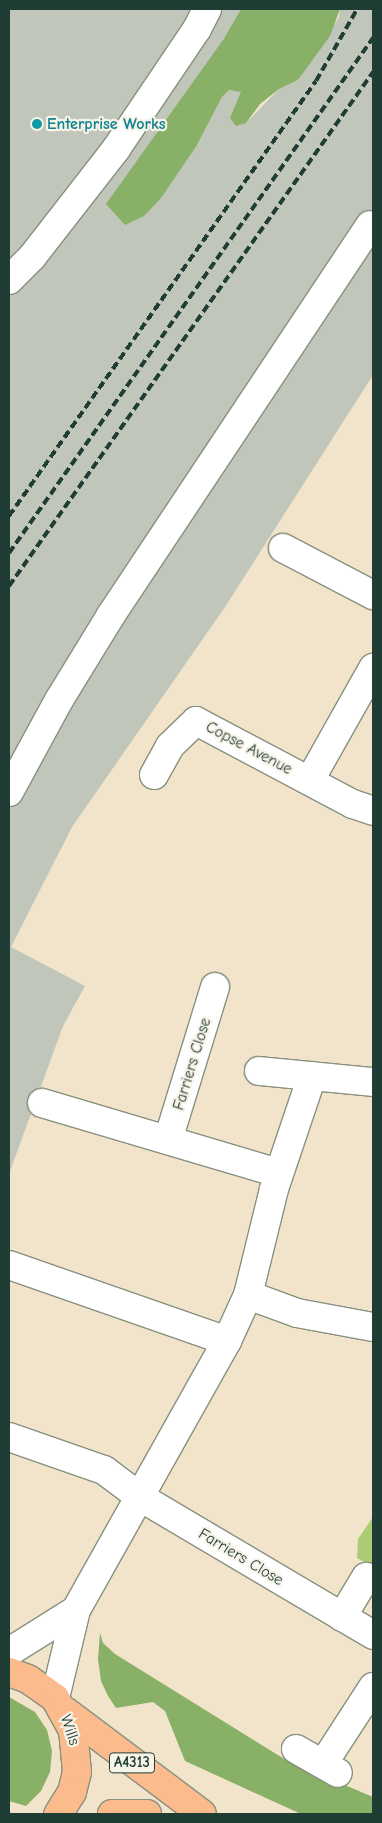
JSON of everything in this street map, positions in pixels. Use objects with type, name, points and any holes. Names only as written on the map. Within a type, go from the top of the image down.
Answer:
[{"type":"main road","name":"Wills","points":[[9,1672],[28,1679],[59,1704],[76,1741],[77,1772],[72,1792],[58,1814]]},
{"type":"main road","name":"A4313","points":[[59,1704],[202,1814]]},
{"type":"main road","points":[[112,1814],[148,1814]]},
{"type":"street","points":[[9,280],[32,256],[116,149],[197,29],[206,9]]},
{"type":"street","points":[[9,792],[59,700],[111,615],[370,225]]},
{"type":"street","points":[[283,548],[373,595]]},
{"type":"street","name":"Copse Avenue","points":[[310,780],[373,668]]},
{"type":"street","name":"Copse Avenue","points":[[154,775],[170,746],[196,720],[353,804],[373,811]]},
{"type":"street","name":"Farriers Close","points":[[168,1140],[216,987]]},
{"type":"street","points":[[259,1071],[373,1082]]},
{"type":"street","points":[[59,1704],[76,1610],[227,1341],[248,1295],[279,1173],[312,1076]]},
{"type":"street","points":[[42,1103],[279,1173]]},
{"type":"street","points":[[9,1265],[227,1341]]},
{"type":"street","points":[[248,1295],[297,1313],[373,1327]]},
{"type":"street","name":"Farriers Close","points":[[9,1437],[104,1470],[140,1497],[373,1635]]},
{"type":"street","points":[[342,1617],[366,1577]]},
{"type":"street","points":[[9,1652],[76,1610]]},
{"type":"street","points":[[296,1749],[331,1769],[373,1687]]},
{"type":"shaded area","points":[[9,9],[241,9],[223,40],[197,145],[222,97],[229,90],[241,91],[246,123],[279,89],[298,80],[339,17],[340,9],[373,9],[373,375],[225,607],[72,827],[11,947],[85,986],[63,1026],[9,1174]]},
{"type":"green space","points":[[241,9],[340,9],[330,36],[298,80],[279,89],[260,104],[246,123],[236,126],[230,118],[241,92],[229,90],[222,97],[197,145],[161,198],[144,216],[125,225],[106,204],[223,40]]},
{"type":"green space","points":[[373,1517],[373,1567],[357,1558],[358,1539]]},
{"type":"green space","points":[[100,1633],[103,1643],[115,1654],[286,1760],[373,1797],[373,1814],[301,1814],[185,1761],[165,1711],[153,1702],[116,1708],[108,1696],[101,1681],[98,1659]]},
{"type":"green space","points":[[9,1697],[35,1712],[47,1730],[52,1751],[50,1772],[41,1791],[26,1806],[9,1801]]},
{"type":"railway","points":[[9,516],[316,81],[357,9]]},
{"type":"railway","points":[[9,553],[373,38]]},
{"type":"railway","points":[[9,586],[373,72]]},
{"type":"place","name":"Enterprise Works","points":[[37,124]]}]
